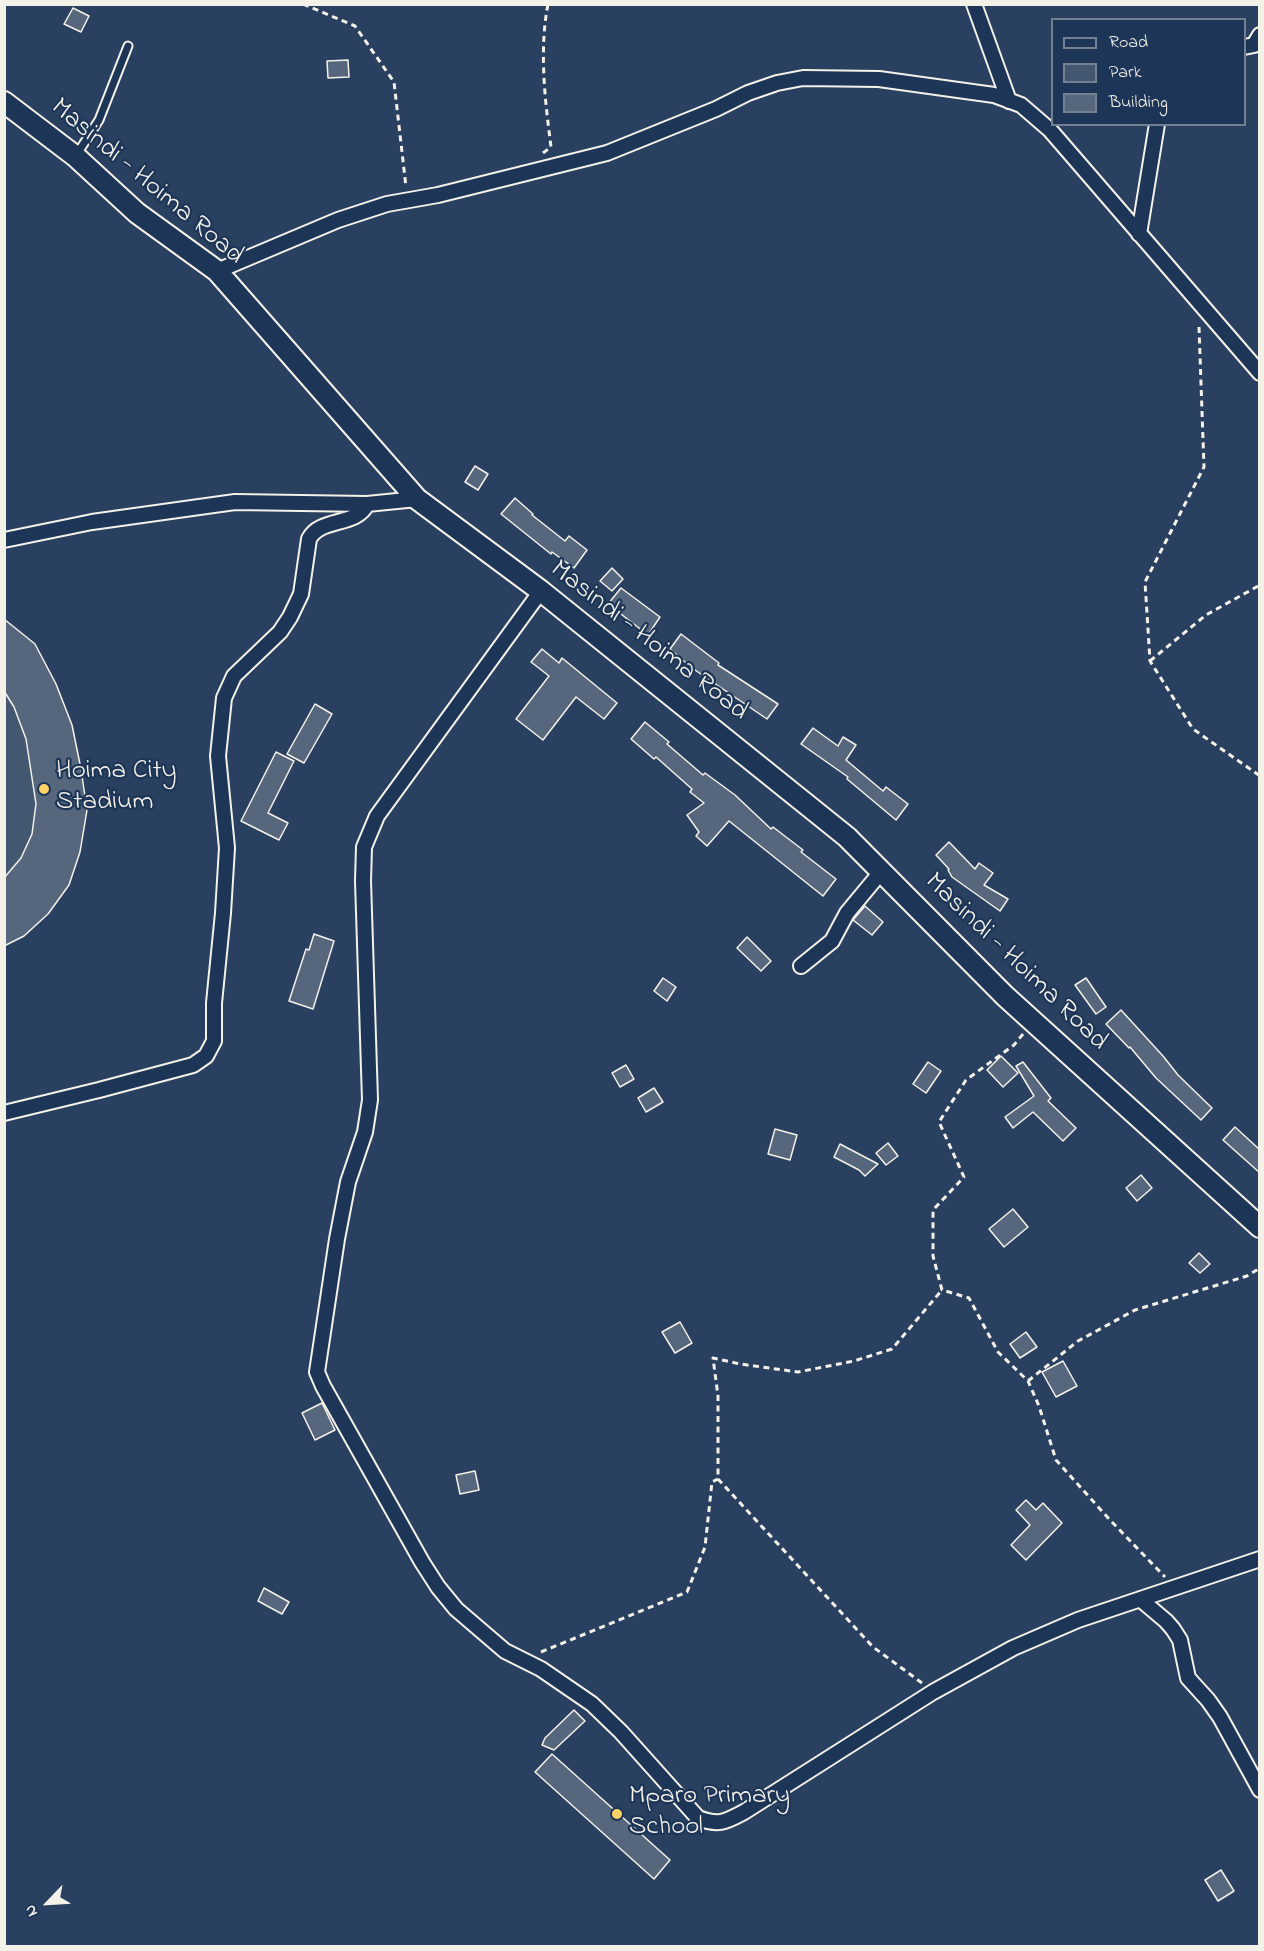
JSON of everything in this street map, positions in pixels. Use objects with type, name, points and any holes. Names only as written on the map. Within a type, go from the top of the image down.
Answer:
[{"type":"main road","name":"Masindi - Hoima Road","points":[[4,102],[75,156],[137,213],[217,272],[417,499],[541,591],[847,837],[1005,996],[1260,1227]]},
{"type":"street","points":[[974,4],[1009,101]]},
{"type":"street","points":[[1246,47],[1254,45],[1260,35]]},
{"type":"street","points":[[217,272],[338,220],[387,204],[514,177],[607,153],[777,83],[802,78],[879,79],[994,95],[1021,105],[1050,130],[1260,373]]},
{"type":"street","points":[[1140,234],[1157,126]]},
{"type":"street","points":[[4,540],[92,522],[235,502],[368,504],[417,499]]},
{"type":"street","points":[[4,1113],[193,1065],[206,1056],[214,1041],[214,1003],[227,848],[218,756],[224,698],[234,676],[280,632],[290,617],[301,594],[309,539],[313,532],[324,526],[359,515],[368,504]]},
{"type":"street","points":[[541,591],[377,816],[364,847],[363,881],[370,1100],[365,1132],[348,1182],[317,1372],[438,1587],[456,1609],[505,1651],[568,1685],[592,1704],[621,1732],[698,1818],[712,1823],[726,1821],[744,1812],[933,1692],[1045,1633],[1260,1558]]},
{"type":"street","points":[[801,966],[832,941],[847,913],[881,872]]},
{"type":"street","points":[[1140,1599],[1166,1621],[1180,1640],[1188,1678],[1214,1708],[1260,1790]]},
{"type":"lane","points":[[75,156],[99,120],[128,46]]},
{"type":"path","points":[[303,4],[355,26],[394,82],[407,201]]},
{"type":"path","points":[[542,154],[551,147],[544,93],[545,21],[548,4]]},
{"type":"path","points":[[1198,302],[1204,467],[1145,582],[1150,661],[1193,729],[1260,776]]},
{"type":"path","points":[[1150,661],[1206,615],[1260,585]]},
{"type":"path","points":[[942,1290],[933,1256],[933,1210],[964,1177],[939,1122],[966,1080],[1014,1045],[1034,1022]]},
{"type":"path","points":[[1028,1381],[1078,1341],[1135,1310],[1247,1276],[1260,1268]]},
{"type":"path","points":[[942,1290],[969,1298],[998,1352],[1028,1381],[1056,1460],[1175,1587]]},
{"type":"path","points":[[933,1692],[873,1647],[718,1479],[718,1396],[713,1358],[798,1372],[854,1361],[892,1349],[942,1290]]},
{"type":"path","points":[[523,1660],[687,1592],[705,1546],[712,1482],[718,1479]]},
{"type":"green space","name":"Hoima City Stadium","points":[[4,619],[35,644],[56,684],[72,725],[87,810],[69,885],[48,914],[24,936],[5,946]]},
{"type":"building","points":[[73,8],[89,16],[81,32],[64,24]]},
{"type":"building","points":[[348,60],[349,77],[328,78],[327,61]]},
{"type":"building","points":[[475,466],[488,474],[478,490],[465,482]]},
{"type":"building","points":[[515,498],[532,515],[565,541],[569,536],[587,550],[574,568],[552,552],[551,554],[501,514]]},
{"type":"building","points":[[612,568],[623,579],[612,591],[600,581]]},
{"type":"building","points":[[621,588],[660,617],[648,635],[608,604]]},
{"type":"building","name":"Hoima City Stadium","points":[[4,619],[35,644],[56,684],[72,725],[87,810],[80,852],[69,885],[48,914],[24,936],[4,946],[4,878],[21,858],[32,834],[36,804],[26,739],[14,707],[4,691]]},
{"type":"building","points":[[681,634],[719,663],[718,665],[778,704],[767,719],[692,668],[670,649]]},
{"type":"building","points":[[542,649],[559,663],[562,658],[617,703],[604,719],[576,697],[543,740],[516,719],[549,676],[531,662]]},
{"type":"building","points":[[315,704],[332,714],[304,763],[287,754]]},
{"type":"building","points":[[645,722],[703,775],[705,773],[735,795],[771,829],[773,827],[803,850],[801,852],[836,879],[823,896],[729,821],[707,846],[696,836],[699,832],[687,815],[704,803],[690,792],[692,789],[656,757],[654,759],[631,739]]},
{"type":"building","points":[[813,728],[838,746],[843,737],[856,745],[846,760],[883,791],[886,787],[908,804],[896,820],[847,779],[848,777],[801,744]]},
{"type":"building","points":[[276,752],[294,761],[268,813],[288,823],[279,840],[241,821]]},
{"type":"building","points":[[949,842],[975,869],[979,863],[993,873],[984,885],[1008,899],[1000,911],[952,877],[949,869],[936,855]]},
{"type":"building","points":[[865,906],[883,922],[872,935],[853,920]]},
{"type":"building","points":[[314,934],[334,941],[313,1009],[289,1001],[306,949],[309,950]]},
{"type":"building","points":[[747,937],[771,961],[761,971],[737,948]]},
{"type":"building","points":[[663,978],[676,987],[667,1001],[654,991]]},
{"type":"building","points":[[1086,978],[1106,1007],[1096,1014],[1075,985]]},
{"type":"building","points":[[1121,1010],[1178,1075],[1212,1108],[1201,1120],[1156,1078],[1130,1047],[1106,1024]]},
{"type":"building","points":[[1001,1056],[1018,1073],[1003,1087],[987,1070]]},
{"type":"building","points":[[928,1062],[941,1071],[926,1093],[913,1084]]},
{"type":"building","points":[[1023,1062],[1051,1098],[1048,1101],[1076,1128],[1063,1141],[1033,1112],[1013,1128],[1005,1117],[1034,1096],[1016,1066]]},
{"type":"building","points":[[626,1065],[634,1079],[620,1087],[612,1073]]},
{"type":"building","points":[[654,1088],[663,1102],[646,1112],[638,1098]]},
{"type":"building","points":[[1235,1127],[1260,1150],[1260,1173],[1223,1140]]},
{"type":"building","points":[[775,1129],[797,1135],[790,1160],[768,1154]]},
{"type":"building","points":[[888,1143],[898,1156],[886,1165],[876,1153]]},
{"type":"building","points":[[840,1144],[878,1164],[865,1176],[859,1170],[834,1157]]},
{"type":"building","points":[[1141,1175],[1152,1188],[1137,1201],[1126,1188]]},
{"type":"building","points":[[1013,1209],[1028,1227],[1004,1247],[989,1229]]},
{"type":"building","points":[[1199,1253],[1210,1264],[1200,1273],[1189,1263]]},
{"type":"building","points":[[680,1322],[692,1343],[675,1353],[662,1332]]},
{"type":"building","points":[[1026,1332],[1037,1347],[1020,1358],[1010,1344]]},
{"type":"building","points":[[1063,1361],[1077,1386],[1056,1397],[1042,1372]]},
{"type":"building","points":[[322,1403],[335,1430],[315,1440],[302,1413]]},
{"type":"building","points":[[475,1471],[479,1490],[460,1494],[456,1475]]},
{"type":"building","points":[[1026,1500],[1036,1510],[1043,1503],[1062,1523],[1026,1560],[1011,1545],[1030,1525],[1016,1510]]},
{"type":"building","points":[[264,1588],[289,1602],[282,1614],[258,1601]]},
{"type":"building","points":[[574,1710],[585,1721],[554,1750],[542,1745],[545,1738]]},
{"type":"building","points":[[552,1754],[670,1860],[654,1879],[535,1772]]},
{"type":"building","points":[[1221,1870],[1234,1891],[1218,1901],[1205,1880]]},
{"type":"place","name":"Hoima City Stadium","points":[[44,789]]},
{"type":"place","name":"Mparo Primary School","points":[[617,1814]]}]
